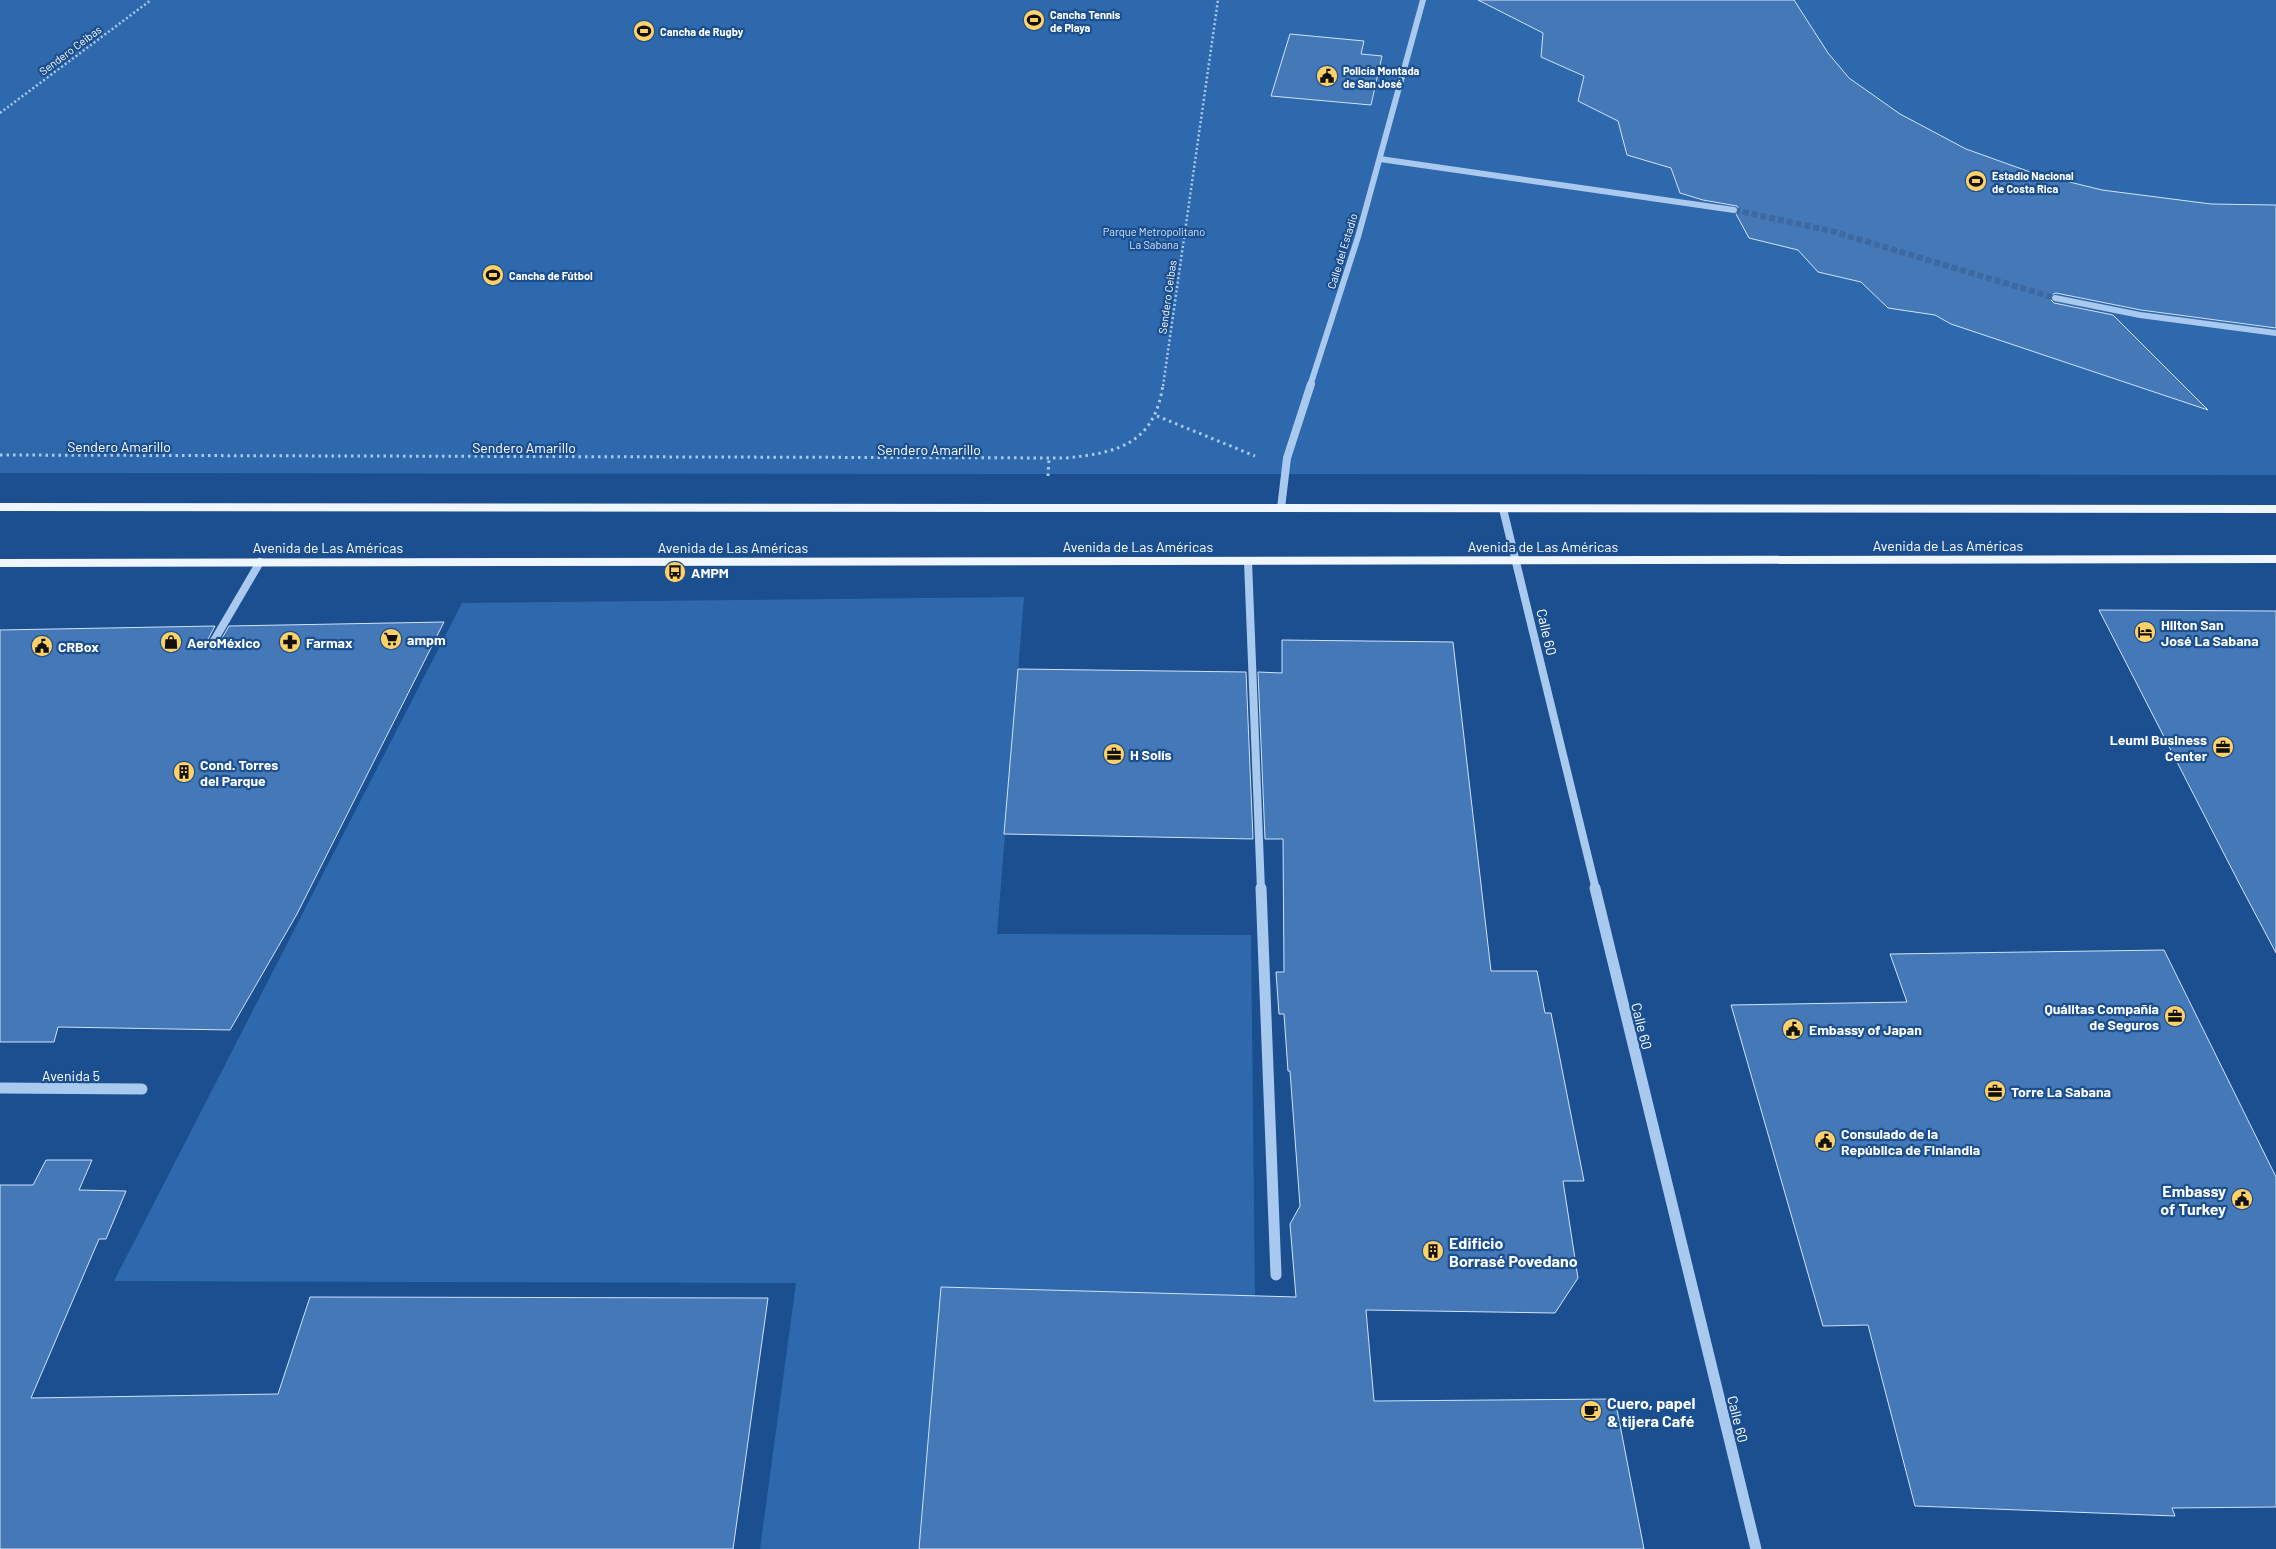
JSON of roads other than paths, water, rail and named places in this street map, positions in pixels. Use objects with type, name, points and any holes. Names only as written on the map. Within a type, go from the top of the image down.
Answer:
[{"type":"main road","points":[[0,507],[2276,508]]},
{"type":"main road","name":"Avenida de Las Américas","points":[[0,562],[2276,559]]},
{"type":"street","points":[[1380,158],[1734,210]]},
{"type":"street","points":[[2055,298],[2140,315],[2276,332]]},
{"type":"street","name":"Calle 60","points":[[1503,508],[1756,1549]]},
{"type":"street","points":[[1248,561],[1276,1275]]},
{"type":"street","points":[[212,644],[260,562]]},
{"type":"street","name":"Avenida 5","points":[[0,1088],[142,1089]]},
{"type":"lane","name":"Calle del Estadio","points":[[1281,508],[1285,469],[1358,237],[1423,0]]},
{"type":"tunnel","points":[[1734,210],[1831,231],[2055,298]]},
{"type":"place","name":"Cancha Tennis de Playa","points":[[1034,20]]},
{"type":"place","name":"Cancha de Rugby","points":[[644,31]]},
{"type":"place","name":"Policía Montada de San José","points":[[1327,76]]},
{"type":"place","name":"Estadio Nacional de Costa Rica","points":[[1976,181]]},
{"type":"place","name":"Cancha de Fútbol","points":[[493,275]]},
{"type":"place","name":"AMPM","points":[[675,572]]},
{"type":"place","name":"Hilton San José La Sabana","points":[[2145,632]]},
{"type":"place","name":"ampm","points":[[391,639]]},
{"type":"place","name":"AeroMéxico","points":[[171,642]]},
{"type":"place","name":"Farmax","points":[[290,642]]},
{"type":"place","name":"CRBox","points":[[42,646]]},
{"type":"place","name":"Leumi Business Center","points":[[2223,747]]},
{"type":"place","name":"H Solís","points":[[1114,754]]},
{"type":"place","name":"Cond. Torres del Parque","points":[[184,772]]},
{"type":"place","name":"Quálitas Compañía de Seguros","points":[[2175,1016]]},
{"type":"place","name":"Embassy of Japan","points":[[1793,1029]]},
{"type":"place","name":"Torre La Sabana","points":[[1995,1091]]},
{"type":"place","name":"Consulado de la República de Finlandia","points":[[1825,1141]]},
{"type":"place","name":"Embassy of Turkey","points":[[2242,1199]]},
{"type":"place","name":"Edificio Borrasé Povedano","points":[[1433,1251]]},
{"type":"place","name":"Cuero, papel & tijera Café","points":[[1591,1411]]},
{"type":"park label","name":"Parque Metropolitano La Sabana","points":[[1154,237]]}]
